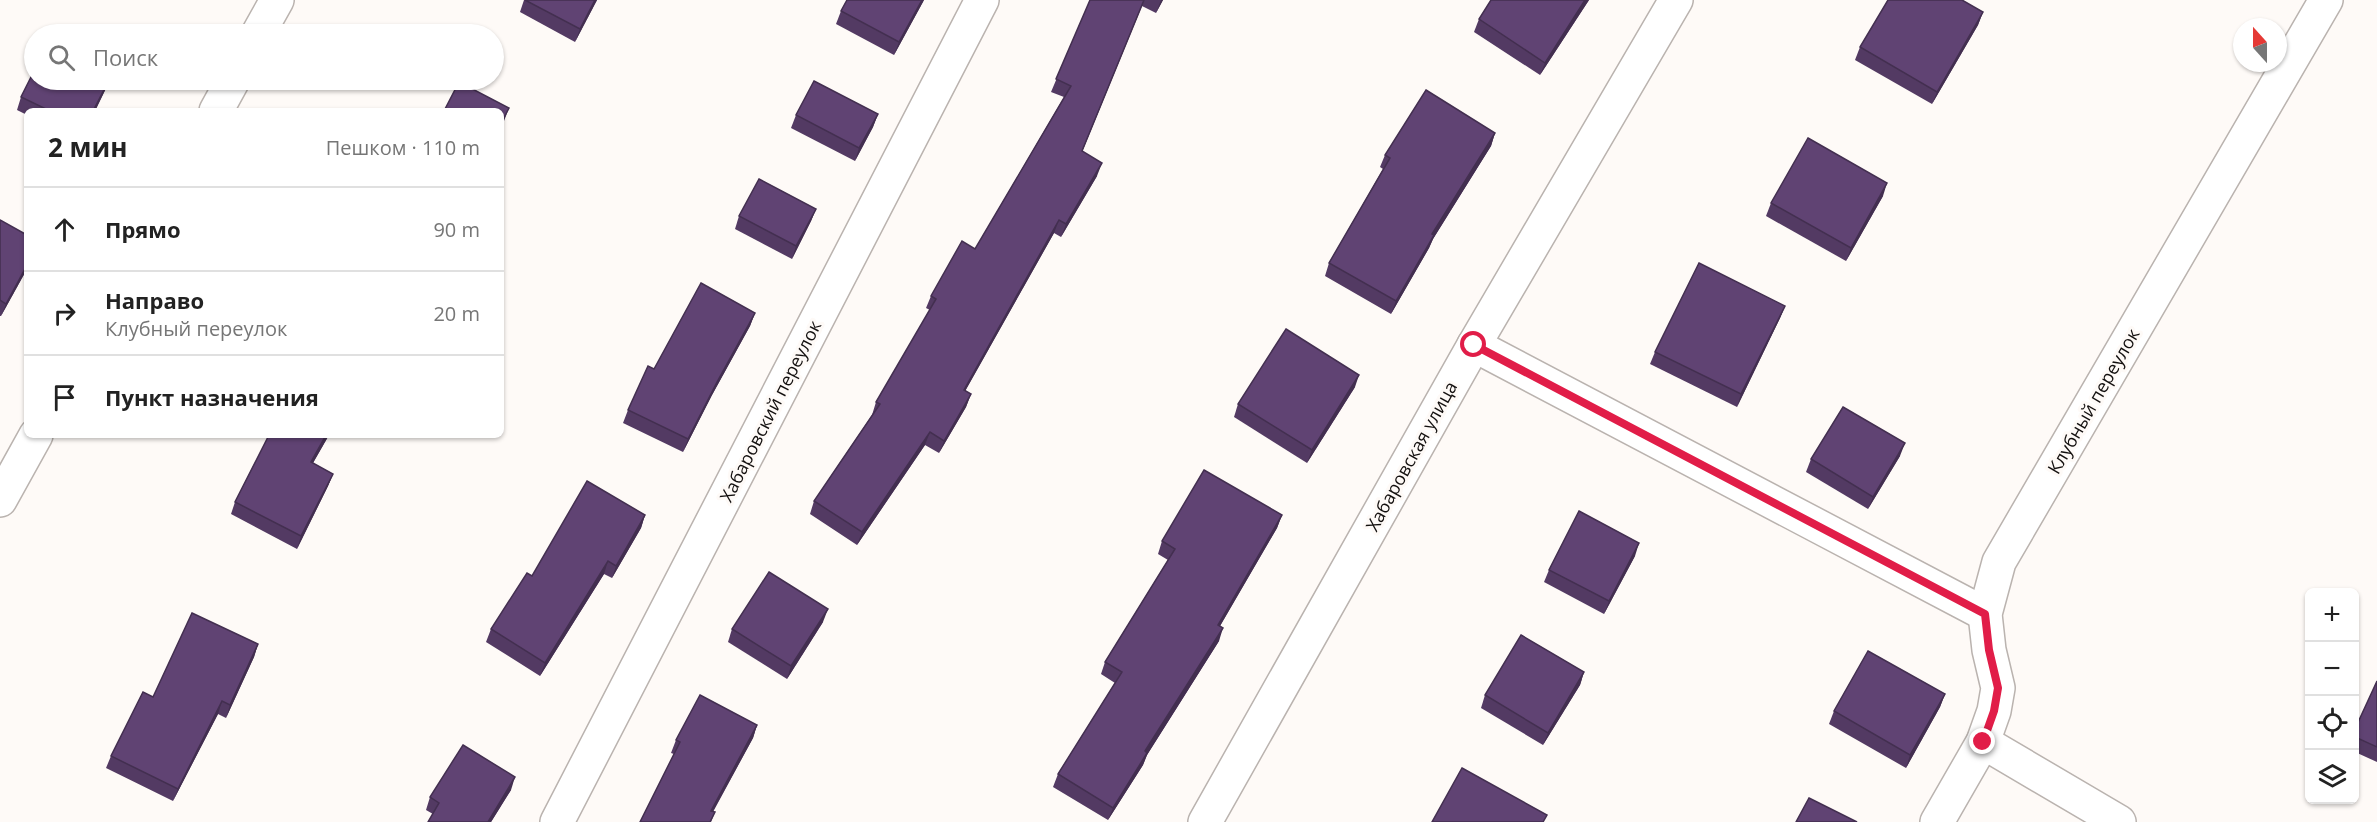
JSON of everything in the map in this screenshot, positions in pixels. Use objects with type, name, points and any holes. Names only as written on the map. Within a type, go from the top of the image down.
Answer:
[{"type":"street","points":[[264,24],[277,0]]},
{"type":"street","name":"Хабаровский переулок","points":[[558,822],[982,0]]},
{"type":"street","name":"Хабаровская улица","points":[[1205,822],[1474,345],[1676,0]]},
{"type":"street","name":"Клубный переулок","points":[[1937,822],[1983,742],[1994,711],[1998,688],[1989,650],[1985,614],[1999,562],[2326,0]]},
{"type":"street","points":[[218,108],[228,90]]},
{"type":"street","points":[[1474,345],[1985,614]]},
{"type":"street","points":[[0,500],[34,438]]},
{"type":"street","points":[[1983,742],[2119,822]]},
{"type":"building","points":[[525,0],[595,0],[580,29]]},
{"type":"building","points":[[847,0],[922,0],[899,42],[841,11]]},
{"type":"building","points":[[1090,0],[1144,0],[1082,151],[1102,163],[1066,224],[1059,220],[964,390],[971,394],[944,441],[930,432],[862,532],[814,501],[880,404],[876,402],[936,299],[931,296],[962,241],[975,249],[1071,86],[1056,79]]},
{"type":"building","points":[[1491,0],[1585,0],[1545,63],[1479,19]]},
{"type":"building","points":[[1888,0],[1962,0],[1983,12],[1937,92],[1860,47]]},
{"type":"building","points":[[814,81],[878,114],[859,148],[796,115]]},
{"type":"building","points":[[24,90],[104,90],[95,108],[44,108],[21,97]]},
{"type":"building","points":[[455,90],[474,90],[509,108],[504,117],[504,108],[446,108]]},
{"type":"building","points":[[1426,90],[1495,133],[1432,234],[1434,235],[1396,301],[1329,263],[1390,158],[1385,155]]},
{"type":"building","points":[[1808,138],[1887,183],[1851,248],[1771,203]]},
{"type":"building","points":[[759,179],[816,209],[796,246],[739,216]]},
{"type":"building","points":[[0,220],[24,233],[24,271],[6,304],[0,300]]},
{"type":"building","points":[[1699,263],[1785,306],[1741,394],[1655,352]]},
{"type":"building","points":[[701,283],[755,313],[688,439],[628,410],[648,366],[654,369]]},
{"type":"building","points":[[1286,329],[1359,375],[1312,450],[1238,404]]},
{"type":"building","points":[[1843,407],[1905,443],[1873,497],[1811,459]]},
{"type":"building","points":[[267,438],[324,438],[311,462],[333,474],[301,536],[235,502]]},
{"type":"building","points":[[1204,470],[1282,515],[1218,625],[1223,628],[1145,751],[1147,753],[1113,808],[1058,774],[1122,672],[1105,662],[1175,549],[1162,541]]},
{"type":"building","points":[[587,481],[645,515],[616,566],[608,561],[545,663],[491,629],[527,573],[532,576]]},
{"type":"building","points":[[1579,511],[1639,543],[1609,601],[1549,570]]},
{"type":"building","points":[[769,572],[828,609],[791,666],[732,629]]},
{"type":"building","points":[[192,613],[258,644],[230,705],[222,701],[178,789],[111,756],[143,692],[153,697]]},
{"type":"building","points":[[1521,635],[1584,672],[1548,733],[1485,695]]},
{"type":"building","points":[[1868,651],[1945,694],[1910,755],[1834,711]]},
{"type":"building","points":[[2377,681],[2377,747],[2359,739],[2359,720]]},
{"type":"building","points":[[700,695],[757,725],[711,811],[715,812],[710,822],[640,822],[680,742],[676,740]]},
{"type":"building","points":[[463,745],[515,777],[488,822],[428,822],[439,803],[430,797]]},
{"type":"building","points":[[1462,768],[1547,815],[1543,822],[1432,822]]},
{"type":"building","points":[[1809,798],[1857,822],[1796,822]]},
{"type":"route","points":[[1474,345],[1985,614],[1989,650],[1998,688],[1994,711],[1983,742]]}]
